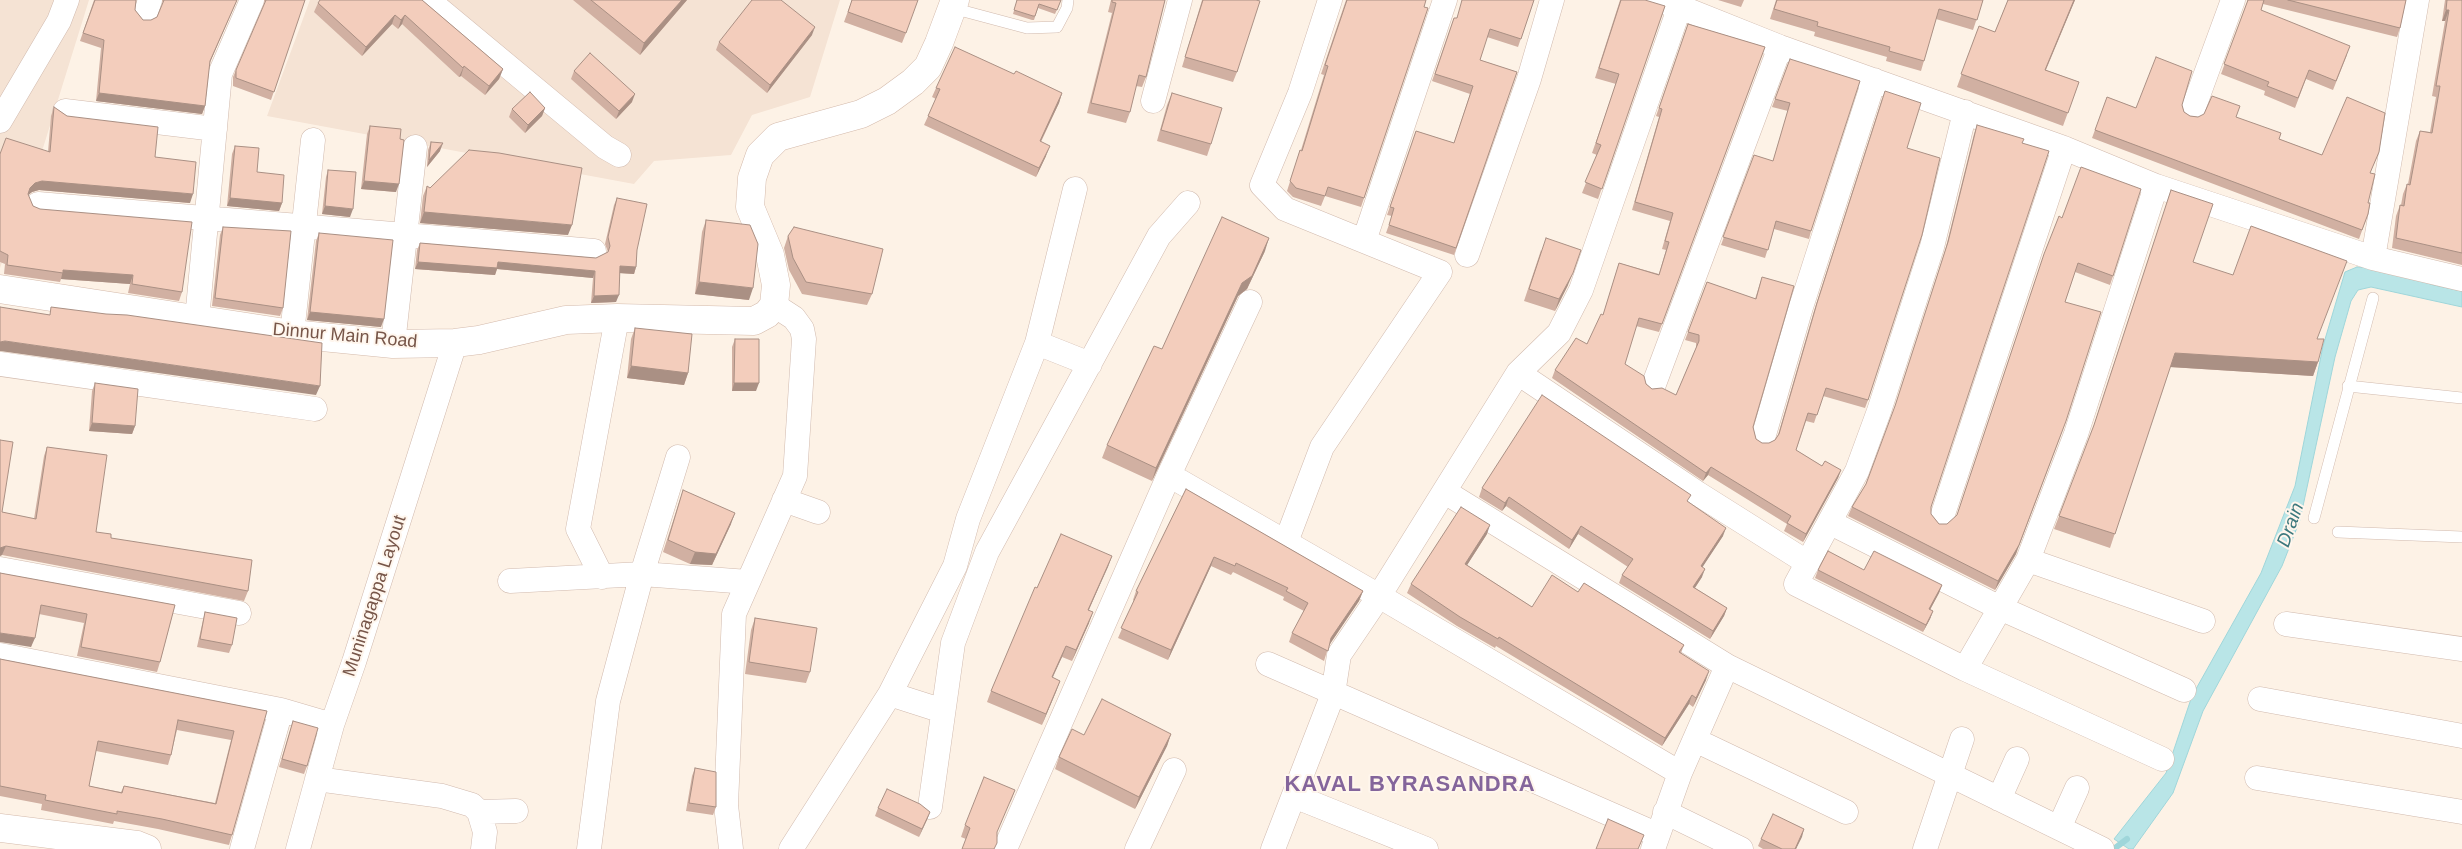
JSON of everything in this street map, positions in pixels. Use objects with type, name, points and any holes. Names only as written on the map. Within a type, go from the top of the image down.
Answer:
[{"type":"street","points":[[0,121],[59,21],[67,0]]},
{"type":"street","points":[[197,319],[220,74],[252,0]]},
{"type":"street","points":[[428,0],[605,147],[619,155]]},
{"type":"street","points":[[1153,101],[1180,0]]},
{"type":"street","points":[[1286,542],[1322,447],[1440,272],[1285,209],[1262,185],[1300,93],[1330,0]]},
{"type":"street","points":[[1364,241],[1445,0]]},
{"type":"street","points":[[1467,255],[1526,88],[1552,0]]},
{"type":"street","points":[[1657,0],[1681,3],[1780,47],[2064,148],[2156,186],[2373,258],[2462,279]]},
{"type":"street","points":[[2192,112],[2233,0]]},
{"type":"street","points":[[2373,258],[2417,0]]},
{"type":"street","points":[[1273,849],[1333,694],[1339,654],[1379,596],[1518,372],[1559,333],[1581,290],[1681,3]]},
{"type":"street","points":[[731,849],[726,805],[734,614],[795,476],[804,339],[802,329],[794,318],[774,305],[776,285],[770,255],[750,207],[752,178],[760,155],[778,137],[861,114],[887,101],[913,82],[928,66],[953,4]]},
{"type":"street","points":[[1654,384],[1780,47]]},
{"type":"street","points":[[1763,438],[1800,307],[1874,80]]},
{"type":"street","points":[[65,111],[215,129]]},
{"type":"street","points":[[1965,112],[1932,247],[1885,393],[1857,471],[1796,584],[1964,669],[2162,759]]},
{"type":"street","points":[[292,334],[313,140]]},
{"type":"street","points":[[393,344],[414,146]]},
{"type":"street","points":[[1941,520],[2064,148]]},
{"type":"street","points":[[1964,669],[2028,560],[2076,434],[2156,186]]},
{"type":"street","points":[[791,849],[890,694],[955,566],[968,519],[1037,343],[1075,189]]},
{"type":"street","points":[[930,807],[952,643],[987,552],[1159,236],[1188,203]]},
{"type":"street","points":[[38,204],[594,251]]},
{"type":"street","name":"Dinnur Main Road","points":[[0,290],[292,334],[393,344],[455,343],[479,340],[566,320],[617,318],[754,321],[767,314],[774,305]]},
{"type":"street","points":[[1005,849],[1169,476],[1250,302]]},
{"type":"street","points":[[602,577],[578,529],[617,318]]},
{"type":"street","name":"Muninagappa Layout","points":[[298,849],[332,725],[357,654],[455,343]]},
{"type":"street","points":[[1037,343],[1090,364]]},
{"type":"street","points":[[0,364],[315,409]]},
{"type":"street","points":[[1518,372],[1697,493],[1808,563]]},
{"type":"street","points":[[589,849],[608,701],[642,574],[678,457]]},
{"type":"street","points":[[1169,476],[1379,596],[1680,774]]},
{"type":"street","points":[[1445,492],[1727,666],[2102,849]]},
{"type":"street","points":[[784,500],[818,512]]},
{"type":"street","points":[[1830,523],[2000,608],[2184,690]]},
{"type":"street","points":[[2028,560],[2203,621]]},
{"type":"street","points":[[0,569],[239,613]]},
{"type":"street","points":[[510,581],[642,574],[748,582]]},
{"type":"street","points":[[2286,624],[2462,649]]},
{"type":"street","points":[[0,655],[280,710],[332,725]]},
{"type":"street","points":[[1268,664],[1656,842],[1680,774],[1727,666]]},
{"type":"street","points":[[890,694],[943,711]]},
{"type":"street","points":[[2260,699],[2462,736]]},
{"type":"street","points":[[242,849],[280,710]]},
{"type":"street","points":[[1925,849],[1962,739]]},
{"type":"street","points":[[1696,740],[1846,812]]},
{"type":"street","points":[[1999,799],[2017,759]]},
{"type":"street","points":[[1137,849],[1174,770]]},
{"type":"street","points":[[2257,778],[2462,812]]},
{"type":"street","points":[[317,779],[442,796],[472,805],[479,812],[485,832],[483,849]]},
{"type":"street","points":[[2059,828],[2077,788]]},
{"type":"street","points":[[1294,796],[1426,849]]},
{"type":"street","points":[[479,812],[516,811]]},
{"type":"street","points":[[1665,812],[1741,849]]},
{"type":"street","points":[[0,828],[44,841],[140,848]]},
{"type":"lane","points":[[953,4],[1026,28],[1057,26],[1067,8],[1068,0]]},
{"type":"lane","points":[[2314,518],[2373,298]]},
{"type":"lane","points":[[2348,386],[2462,398]]},
{"type":"lane","points":[[2338,532],[2462,538]]},
{"type":"shaded area","points":[[0,0],[89,0],[43,148],[0,268]]},
{"type":"shaded area","points":[[310,0],[840,0],[810,97],[752,115],[731,155],[654,161],[634,184],[267,116]]},
{"type":"water","points":[[2357,267],[2391,269],[2433,285],[2462,291],[2462,307],[2371,287],[2358,290],[2351,301],[2335,357],[2300,520],[2282,566],[2203,711],[2173,793],[2133,849],[2129,849],[2114,839],[2166,773],[2192,696],[2261,573],[2295,486],[2323,346],[2345,272]]},
{"type":"building","points":[[95,0],[136,0],[135,10],[143,20],[151,20],[157,17],[164,0],[237,0],[210,61],[205,106],[99,93],[104,40],[83,33]]},
{"type":"building","points":[[266,0],[305,0],[274,92],[236,78],[236,70]]},
{"type":"building","points":[[320,0],[422,0],[503,69],[489,86],[464,66],[463,68],[405,15],[401,20],[395,15],[366,47],[318,3]]},
{"type":"building","points":[[591,0],[682,0],[644,43]]},
{"type":"building","points":[[752,0],[781,0],[815,27],[770,85],[719,42]]},
{"type":"building","points":[[852,0],[918,0],[906,33],[848,12]]},
{"type":"building","points":[[1017,0],[1061,0],[1057,10],[1039,4],[1035,16],[1033,16],[1014,10]]},
{"type":"building","points":[[1112,0],[1165,0],[1146,77],[1139,75],[1130,112],[1091,103],[1116,3],[1112,2]]},
{"type":"building","points":[[1203,0],[1260,1],[1237,72],[1185,57]]},
{"type":"building","points":[[1347,0],[1426,0],[1424,7],[1428,8],[1364,198],[1328,187],[1325,196],[1296,188],[1290,181],[1300,150],[1302,151],[1328,66],[1325,65]]},
{"type":"building","points":[[1462,0],[1534,0],[1521,39],[1490,29],[1480,60],[1517,72],[1456,248],[1389,225],[1394,208],[1390,207],[1416,131],[1454,143],[1473,86],[1435,74]]},
{"type":"building","points":[[1621,0],[1645,0],[1665,6],[1602,189],[1585,182],[1601,145],[1596,143],[1619,74],[1599,68]]},
{"type":"building","points":[[1777,0],[1983,0],[1977,20],[1939,9],[1924,61],[1889,51],[1890,47],[1817,26],[1818,22],[1774,9]]},
{"type":"building","points":[[2008,0],[2074,0],[2045,70],[2079,82],[2068,113],[1961,74],[1979,26],[1995,32]]},
{"type":"building","points":[[2248,0],[2264,0],[2261,10],[2350,46],[2336,81],[2309,70],[2298,98],[2267,86],[2269,82],[2224,64]]},
{"type":"building","points":[[2288,0],[2406,0],[2400,28]]},
{"type":"building","points":[[2447,0],[2462,0],[2462,253],[2396,238],[2400,205],[2404,206],[2407,184],[2410,185],[2420,131],[2432,133],[2440,86],[2436,86],[2449,10],[2446,10]]},
{"type":"building","points":[[1688,24],[1765,47],[1662,324],[1639,318],[1625,364],[1644,376],[1646,384],[1652,389],[1662,388],[1676,395],[1699,341],[1699,335],[1688,332],[1707,282],[1756,299],[1762,277],[1794,286],[1753,427],[1756,439],[1762,443],[1769,443],[1775,440],[1779,434],[1817,303],[1885,91],[1921,103],[1907,148],[1940,158],[1922,235],[1868,400],[1826,388],[1817,415],[1808,413],[1796,450],[1822,466],[1825,461],[1841,470],[1806,534],[1787,523],[1791,516],[1711,467],[1706,473],[1555,370],[1576,338],[1587,344],[1601,314],[1603,315],[1619,263],[1659,275],[1669,242],[1665,241],[1673,213],[1635,202],[1662,109],[1659,108]]},
{"type":"building","points":[[955,47],[1014,74],[1016,71],[1062,93],[1040,141],[1050,146],[1039,168],[928,116],[940,89],[936,88]]},
{"type":"building","points":[[590,53],[635,94],[619,111],[574,71]]},
{"type":"building","points":[[2156,57],[2192,71],[2182,105],[2184,112],[2190,116],[2198,117],[2204,114],[2212,96],[2240,106],[2236,117],[2281,133],[2279,139],[2322,155],[2347,97],[2385,113],[2379,152],[2370,173],[2375,174],[2368,203],[2370,203],[2368,214],[2362,230],[2095,130],[2107,97],[2136,108]]},
{"type":"building","points":[[1790,59],[1860,81],[1811,231],[1776,221],[1768,250],[1723,237],[1754,155],[1773,161],[1790,103],[1775,99]]},
{"type":"building","points":[[530,92],[545,108],[528,125],[512,109]]},
{"type":"building","points":[[1172,93],[1222,108],[1211,144],[1161,130]]},
{"type":"building","points":[[54,107],[67,116],[158,127],[155,157],[196,162],[193,194],[42,181],[35,183],[30,188],[28,194],[33,206],[40,209],[192,222],[182,292],[132,284],[133,275],[63,270],[63,273],[7,265],[8,255],[0,251],[0,154],[6,138],[50,152]]},
{"type":"building","points":[[1977,125],[2024,139],[2022,143],[2049,151],[1931,507],[1931,514],[1939,524],[1947,524],[1957,515],[2044,254],[2059,216],[2062,218],[2081,167],[2141,189],[2113,276],[2078,263],[2065,302],[2101,312],[2066,421],[2019,545],[1998,581],[1852,507],[1866,484],[1895,406],[1948,242]]},
{"type":"building","points":[[370,126],[401,129],[400,139],[404,140],[399,184],[364,181]]},
{"type":"building","points":[[431,142],[443,143],[429,160]]},
{"type":"building","points":[[235,146],[259,148],[257,172],[284,175],[282,203],[230,198]]},
{"type":"building","points":[[469,150],[499,153],[582,168],[572,225],[424,212],[427,186],[430,188]]},
{"type":"building","points":[[328,170],[356,172],[353,209],[325,206]]},
{"type":"building","points":[[2171,190],[2213,204],[2193,262],[2233,275],[2251,226],[2347,261],[2317,339],[2324,339],[2318,362],[2175,353],[2115,534],[2059,516],[2094,425]]},
{"type":"building","points":[[617,198],[647,204],[637,250],[636,267],[620,266],[619,295],[594,296],[595,271],[498,262],[497,268],[418,262],[420,243],[596,258],[608,252],[610,246],[608,237]]},
{"type":"building","points":[[1222,217],[1269,238],[1252,276],[1242,283],[1156,468],[1107,445],[1154,346],[1162,349]]},
{"type":"building","points":[[706,220],[750,225],[758,244],[753,288],[699,282]]},
{"type":"building","points":[[223,227],[291,231],[283,308],[215,298]]},
{"type":"building","points":[[794,227],[883,249],[872,294],[806,282],[793,258],[788,236]]},
{"type":"building","points":[[319,233],[393,240],[384,319],[310,312]]},
{"type":"building","points":[[1546,238],[1581,250],[1573,273],[1559,299],[1529,289]]},
{"type":"building","points":[[0,307],[50,315],[51,307],[127,315],[322,343],[320,386],[5,341],[0,342]]},
{"type":"building","points":[[635,328],[692,334],[688,373],[631,366]]},
{"type":"building","points":[[735,339],[759,339],[759,383],[734,383]]},
{"type":"building","points":[[95,383],[138,389],[135,426],[92,423]]},
{"type":"building","points":[[1542,395],[1691,495],[1687,501],[1726,528],[1701,566],[1705,569],[1693,587],[1727,608],[1713,631],[1622,575],[1633,559],[1581,526],[1572,540],[1509,497],[1505,503],[1482,488]]},
{"type":"building","points":[[0,440],[13,442],[2,512],[36,519],[47,447],[107,455],[96,532],[111,534],[111,538],[252,560],[248,591],[6,546],[0,548]]},
{"type":"building","points":[[1186,489],[1363,591],[1331,638],[1328,651],[1292,633],[1308,603],[1286,591],[1288,588],[1236,563],[1235,566],[1214,557],[1171,650],[1121,628],[1138,592],[1136,591]]},
{"type":"building","points":[[683,490],[735,513],[716,554],[695,552],[668,540]]},
{"type":"building","points":[[1461,507],[1490,525],[1465,564],[1532,607],[1552,575],[1578,592],[1584,583],[1684,645],[1679,652],[1709,671],[1696,698],[1692,695],[1665,738],[1499,637],[1498,639],[1460,617],[1411,584]]},
{"type":"building","points":[[1061,534],[1112,556],[1088,610],[1093,612],[1076,650],[1066,646],[1052,677],[1060,681],[1046,714],[991,691],[1035,587],[1037,588]]},
{"type":"building","points":[[1828,551],[1864,570],[1874,551],[1942,585],[1929,609],[1933,611],[1926,625],[1818,570]]},
{"type":"building","points":[[0,573],[175,605],[160,662],[81,647],[87,614],[41,605],[35,638],[0,633]]},
{"type":"building","points":[[205,612],[237,618],[232,645],[200,639]]},
{"type":"building","points":[[755,618],[817,628],[810,672],[749,662]]},
{"type":"building","points":[[0,659],[267,711],[232,835],[162,819],[117,811],[117,814],[45,800],[46,795],[0,786]],"holes":[[[178,720],[234,731],[216,804],[124,786],[122,793],[89,786],[98,741],[171,755]]]},
{"type":"building","points":[[1102,699],[1171,734],[1139,797],[1059,757],[1072,729],[1084,735]]},
{"type":"building","points":[[293,721],[318,728],[307,766],[282,759]]},
{"type":"building","points":[[695,768],[716,772],[716,807],[689,803]]},
{"type":"building","points":[[984,777],[1015,790],[997,832],[997,843],[994,849],[962,849],[970,828],[965,825]]},
{"type":"building","points":[[887,789],[920,804],[930,812],[922,829],[878,808]]},
{"type":"building","points":[[1773,814],[1804,829],[1795,849],[1782,849],[1761,839]]},
{"type":"building","points":[[1608,819],[1644,835],[1638,849],[1596,849]]},
{"type":"waterway","name":"Drain","points":[[2114,849],[2127,839]]},
{"type":"district","name":"KAVAL BYRASANDRA","points":[[1410,785]]}]
